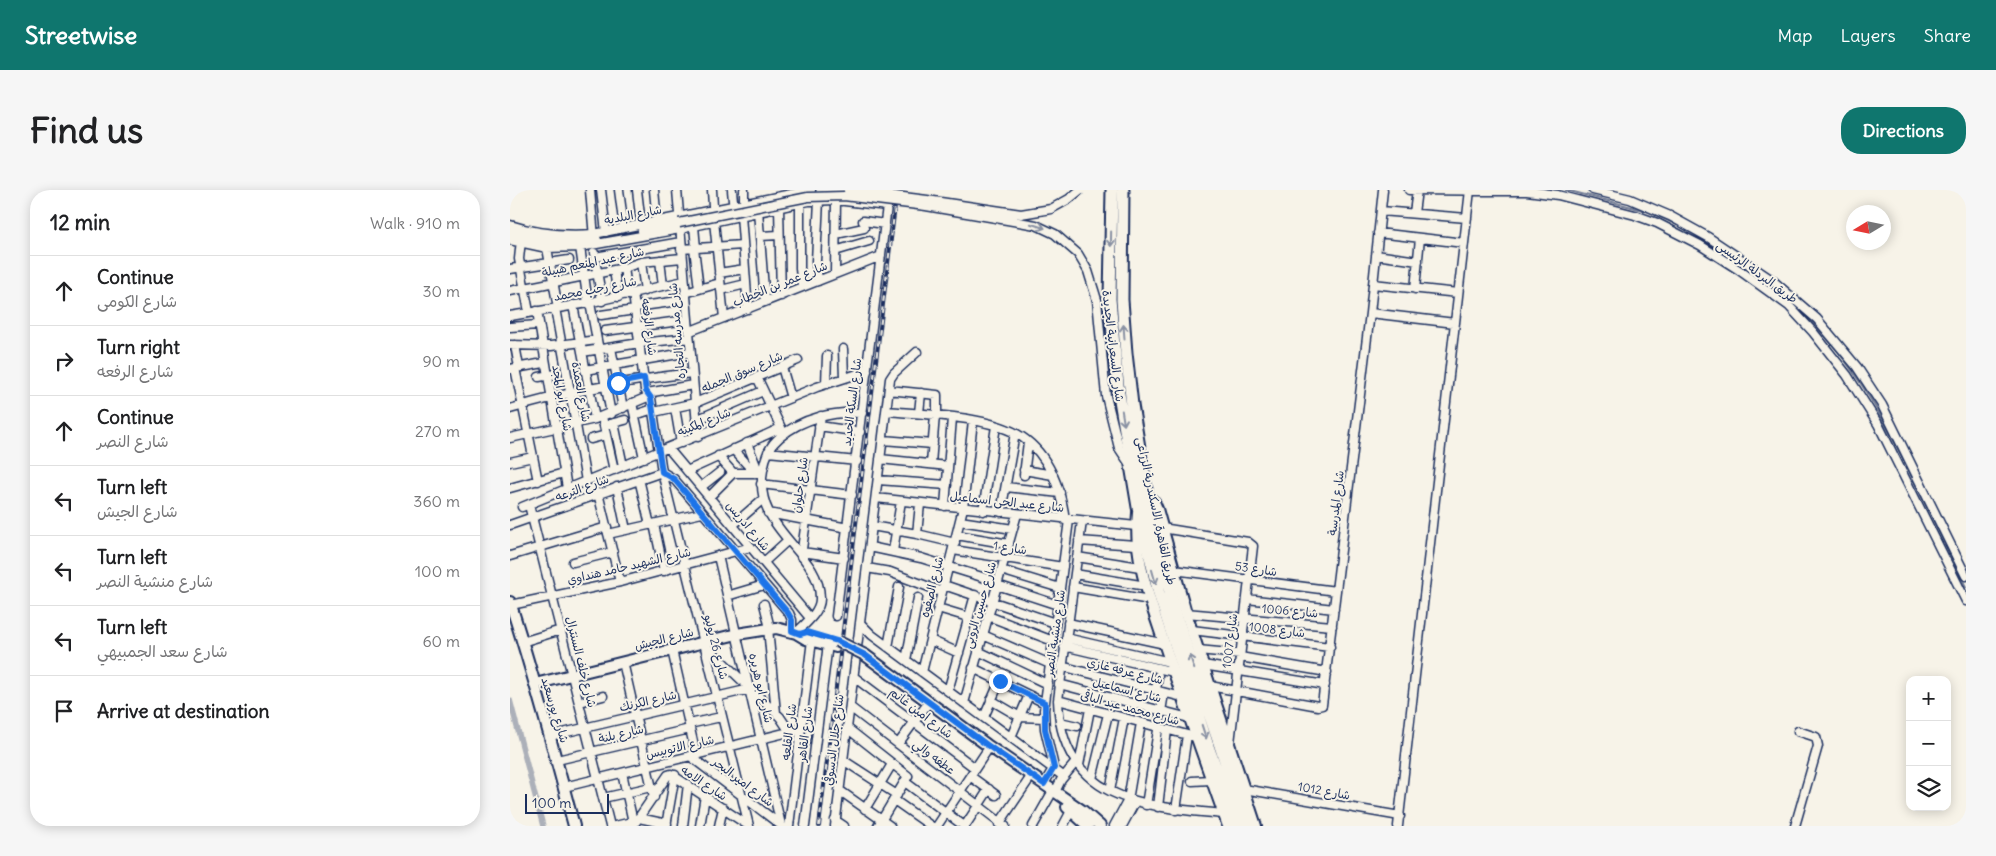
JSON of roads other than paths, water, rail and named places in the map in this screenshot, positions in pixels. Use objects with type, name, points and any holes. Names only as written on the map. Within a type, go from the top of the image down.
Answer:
[{"type":"highway","name":"طريق القاهرة, الاسكندرية الزراعى","points":[[1112,190],[1110,299],[1119,394],[1138,507],[1150,563],[1162,603],[1237,826]]},
{"type":"highway","name":"طريق القاهرة, الاسكندرية الزراعى","points":[[1122,190],[1122,300],[1126,353],[1133,414],[1147,496],[1171,597],[1232,812],[1255,826]]},
{"type":"main road","points":[[1147,496],[1156,506],[1186,613],[1255,826]]},
{"type":"main road","points":[[1138,507],[1136,545],[1140,567],[1189,718],[1191,736],[1211,780],[1232,812],[1228,826]]},
{"type":"main road","name":"شارع بورسعيد","points":[[510,604],[513,622],[522,642],[540,697],[574,826]]},
{"type":"main road","name":"شارع الجيش","points":[[535,684],[737,634],[769,628],[796,633],[807,632],[862,658],[987,745],[1042,787],[1100,826]]},
{"type":"main road","name":"شارع الجيش","points":[[796,633],[805,638],[834,644]]},
{"type":"main road","name":"شارع الجيش","points":[[862,658],[986,752],[1028,781],[1042,787]]},
{"type":"main road","name":"شارع الجيش","points":[[1053,794],[1088,826]]},
{"type":"street","points":[[590,190],[595,257],[602,301]]},
{"type":"street","points":[[601,190],[606,232]]},
{"type":"street","points":[[619,190],[624,228]]},
{"type":"street","points":[[637,190],[641,224]]},
{"type":"street","points":[[654,190],[657,221]]},
{"type":"street","name":"شارع مدرسه التجاره","points":[[677,190],[698,437]]},
{"type":"street","points":[[712,190],[713,206]]},
{"type":"street","points":[[732,190],[733,201]]},
{"type":"street","points":[[744,190],[744,199]]},
{"type":"street","name":"شارع البلديه","points":[[510,232],[515,241],[556,242],[594,240],[680,223],[688,211],[744,199],[762,193],[784,190]]},
{"type":"street","points":[[515,241],[548,248],[580,248],[594,240],[631,239],[680,223],[810,190]]},
{"type":"street","points":[[848,190],[1021,214],[1051,209],[1070,199],[1080,190]]},
{"type":"street","points":[[874,190],[889,191]]},
{"type":"street","name":"شارع المدرسة","points":[[1210,686],[1320,706],[1327,672],[1383,190]]},
{"type":"street","name":"طريق البردلة الرئيسى","points":[[1409,190],[1547,193],[1635,215],[1673,230],[1700,245],[1739,270],[1788,306],[1831,353],[1859,392],[1882,431],[1966,601]]},
{"type":"street","points":[[1414,213],[1417,190]]},
{"type":"street","points":[[1398,826],[1470,190]]},
{"type":"street","name":"طريق البردلة الرئيسى","points":[[1594,190],[1636,202],[1670,216],[1715,241],[1772,280],[1816,319],[1857,367],[1879,400],[1966,576]]},
{"type":"street","name":"شارع السكة الحديد","points":[[836,616],[889,191]]},
{"type":"street","name":"شارع السعرانية الجديدة","points":[[680,223],[808,197],[830,195],[926,206],[1026,223],[1054,234],[1078,254],[1092,280],[1097,300],[1106,396],[1119,448],[1130,464]]},
{"type":"street","points":[[680,223],[694,226],[758,211],[818,200],[836,200],[887,206]]},
{"type":"street","points":[[818,200],[816,261],[818,281]]},
{"type":"street","points":[[835,274],[836,200]]},
{"type":"street","points":[[800,203],[802,287]]},
{"type":"street","points":[[778,207],[781,296]]},
{"type":"street","points":[[1381,210],[1467,218]]},
{"type":"street","points":[[758,211],[765,302]]},
{"type":"street","points":[[741,215],[748,309]]},
{"type":"street","name":"شارع البلديه","points":[[510,225],[546,233],[594,240],[606,232],[641,224],[657,221],[680,223]]},
{"type":"street","points":[[714,221],[724,318]]},
{"type":"street","points":[[836,234],[863,224],[885,224]]},
{"type":"street","points":[[694,226],[699,289]]},
{"type":"street","points":[[1378,233],[1464,243]]},
{"type":"street","points":[[760,236],[779,235]]},
{"type":"street","points":[[1415,289],[1420,238]]},
{"type":"street","points":[[631,239],[645,290]]},
{"type":"street","name":"شارع ابو المجد","points":[[515,241],[524,288],[538,325],[544,363],[543,376],[551,398],[556,427],[557,454],[567,488]]},
{"type":"street","points":[[835,251],[869,241]]},
{"type":"street","points":[[595,257],[633,250],[681,250],[743,245]]},
{"type":"street","name":"شارع العمدة","points":[[548,248],[562,345],[586,481]]},
{"type":"street","points":[[580,248],[611,414]]},
{"type":"street","name":"شارع عبد المنعم هبيلة","points":[[510,291],[624,268],[638,263],[660,260],[681,250]]},
{"type":"street","points":[[1376,255],[1418,261]]},
{"type":"street","name":"شارع عمر بن الخطاب","points":[[582,352],[689,335],[724,318],[881,256]]},
{"type":"street","points":[[510,269],[569,260]]},
{"type":"street","points":[[660,260],[663,286]]},
{"type":"street","name":"شارع الرفعه","points":[[624,268],[635,308],[644,378],[653,411],[662,472]]},
{"type":"street","points":[[719,273],[745,269]]},
{"type":"street","points":[[614,270],[618,297]]},
{"type":"street","name":"شارع رجب محمد","points":[[510,316],[602,301],[684,281]]},
{"type":"street","points":[[601,315],[685,297],[699,289],[746,284]]},
{"type":"street","points":[[1373,284],[1458,294]]},
{"type":"street","points":[[573,306],[589,389],[598,418],[603,426],[614,470]]},
{"type":"street","points":[[1370,313],[1455,323]]},
{"type":"street","points":[[605,331],[687,320]]},
{"type":"street","points":[[510,327],[538,325]]},
{"type":"street","points":[[538,481],[523,405],[514,382],[515,368],[512,345],[562,345],[597,340]]},
{"type":"street","points":[[611,348],[623,408]]},
{"type":"street","points":[[843,349],[844,378]]},
{"type":"street","points":[[585,370],[690,352]]},
{"type":"street","points":[[862,658],[860,623],[889,390],[893,375],[917,352]]},
{"type":"street","points":[[826,384],[827,356]]},
{"type":"street","name":"شارع سوق الجمله","points":[[635,415],[695,403],[798,360]]},
{"type":"street","points":[[515,368],[544,363]]},
{"type":"street","points":[[782,367],[791,398]]},
{"type":"street","name":"شارع المكينه","points":[[525,506],[826,384],[867,371]]},
{"type":"street","points":[[510,409],[570,393],[618,383],[692,373]]},
{"type":"street","points":[[543,376],[556,374]]},
{"type":"street","points":[[757,378],[782,431]]},
{"type":"street","points":[[510,438],[598,418],[611,414],[649,394],[693,385]]},
{"type":"street","points":[[889,390],[938,395],[931,464]]},
{"type":"street","points":[[696,420],[764,391]]},
{"type":"street","points":[[919,414],[921,393]]},
{"type":"street","points":[[632,403],[644,458]]},
{"type":"street","points":[[675,408],[681,443]]},
{"type":"street","name":"شارع منشية النصر","points":[[886,411],[936,415],[996,426],[1028,442],[1041,456],[1053,474],[1067,520],[1044,717],[1054,769]]},
{"type":"street","points":[[687,471],[747,443],[821,416],[839,413],[862,413]]},
{"type":"street","name":"شارع حلوان","points":[[801,554],[821,416]]},
{"type":"street","points":[[945,506],[952,418]]},
{"type":"street","points":[[603,426],[625,420]]},
{"type":"street","name":"شارع الصفوه","points":[[922,672],[963,508],[973,421]]},
{"type":"street","points":[[614,423],[623,466]]},
{"type":"street","points":[[819,426],[860,432]]},
{"type":"street","points":[[983,510],[996,426]]},
{"type":"street","points":[[759,473],[768,452],[782,431]]},
{"type":"street","points":[[1001,512],[1015,434]]},
{"type":"street","points":[[591,440],[606,436]]},
{"type":"street","points":[[883,440],[933,444]]},
{"type":"street","points":[[1028,442],[1024,472],[1053,474]]},
{"type":"street","points":[[662,472],[674,479],[790,615],[796,633],[819,605],[820,598],[812,574],[801,554],[788,540],[768,512],[763,499],[759,473],[747,443]]},
{"type":"street","points":[[796,455],[798,445]]},
{"type":"street","name":"شارع ادريس","points":[[668,448],[810,618]]},
{"type":"street","points":[[733,449],[759,473]]},
{"type":"street","points":[[768,452],[856,461]]},
{"type":"street","points":[[718,456],[733,474]]},
{"type":"street","points":[[510,462],[533,457]]},
{"type":"street","points":[[880,459],[948,466]]},
{"type":"street","name":"شارع الترعه","points":[[510,525],[662,472]]},
{"type":"street","name":"شارع 26 يوليو","points":[[662,472],[749,826]]},
{"type":"street","points":[[701,487],[720,472]]},
{"type":"street","points":[[709,497],[733,474],[759,473]]},
{"type":"street","points":[[510,488],[564,474]]},
{"type":"street","points":[[639,480],[664,571]]},
{"type":"street","points":[[878,480],[947,485]]},
{"type":"street","points":[[761,484],[852,495]]},
{"type":"street","points":[[618,487],[626,530]]},
{"type":"street","points":[[1006,487],[1060,493]]},
{"type":"street","points":[[790,498],[791,488]]},
{"type":"street","points":[[598,493],[620,582]]},
{"type":"street","name":"شارع عبد الحى اسماعيل","points":[[876,498],[1136,526]]},
{"type":"street","points":[[733,525],[763,499]]},
{"type":"street","points":[[893,552],[901,501]]},
{"type":"street","points":[[916,534],[920,504]]},
{"type":"street","name":"شارع خلف السنترال","points":[[525,506],[532,518],[540,547],[610,826]]},
{"type":"street","points":[[768,512],[848,528]]},
{"type":"street","points":[[510,556],[607,530],[626,530],[702,513]]},
{"type":"street","name":"شارع حسين الروبى","points":[[964,702],[1017,514]]},
{"type":"street","points":[[960,521],[1013,529]]},
{"type":"street","name":"شارع منشية النصر","points":[[1082,521],[1059,684],[1058,701],[1065,741],[1077,764],[1092,779],[1110,791],[1132,801],[1176,810],[1232,812]]},
{"type":"street","points":[[872,526],[955,543],[1008,544]]},
{"type":"street","name":"شارع 1007","points":[[1162,528],[1248,542],[1253,546],[1230,745]]},
{"type":"street","points":[[764,562],[788,540]]},
{"type":"street","points":[[1080,541],[1136,545]]},
{"type":"street","name":"شارع 1","points":[[955,543],[1004,559],[1063,567]]},
{"type":"street","name":"شارع الشهيد حامد هنداوي","points":[[510,604],[620,582],[751,547]]},
{"type":"street","points":[[870,547],[948,567],[1058,605]]},
{"type":"street","points":[[573,562],[613,552]]},
{"type":"street","points":[[801,554],[844,558]]},
{"type":"street","name":"شارع ابو هريره","points":[[718,556],[761,739],[784,826]]},
{"type":"street","points":[[1077,557],[1140,567]]},
{"type":"street","points":[[867,568],[975,595],[1056,623]]},
{"type":"street","points":[[1001,570],[1060,588]]},
{"type":"street","name":"شارع 53","points":[[1174,570],[1336,592]]},
{"type":"street","points":[[1075,574],[1146,586]]},
{"type":"street","points":[[727,596],[764,584]]},
{"type":"street","points":[[888,647],[899,587]]},
{"type":"street","points":[[1073,587],[1150,600]]},
{"type":"street","points":[[948,691],[975,595]]},
{"type":"street","points":[[906,660],[918,598]]},
{"type":"street","points":[[1247,599],[1334,609]]},
{"type":"street","points":[[764,604],[769,628],[776,713]]},
{"type":"street","points":[[938,608],[968,617]]},
{"type":"street","name":"شارع 1006","points":[[1186,613],[1332,626]]},
{"type":"street","points":[[988,616],[1053,641]]},
{"type":"street","points":[[1068,622],[1165,644]]},
{"type":"street","points":[[860,623],[868,632],[1063,776]]},
{"type":"street","points":[[522,642],[561,630]]},
{"type":"street","points":[[1100,646],[1102,630]]},
{"type":"street","name":"شارع 1008","points":[[1192,630],[1330,647]]},
{"type":"street","points":[[983,635],[1050,664]]},
{"type":"street","name":"شارع القلعه","points":[[784,826],[801,729],[812,640]]},
{"type":"street","points":[[930,640],[959,652]]},
{"type":"street","points":[[1065,642],[1100,646],[1172,666]]},
{"type":"street","points":[[1065,642],[1172,666]]},
{"type":"street","points":[[703,643],[776,713],[790,732]]},
{"type":"street","name":"شارع القاهر","points":[[805,826],[823,682],[834,644]]},
{"type":"street","points":[[672,650],[690,727],[693,756]]},
{"type":"street","points":[[1198,650],[1327,672]]},
{"type":"street","points":[[978,651],[1047,684]]},
{"type":"street","name":"شارع جلال الدسوقي","points":[[835,823],[854,677],[862,658]]},
{"type":"street","points":[[623,662],[654,797]]},
{"type":"street","points":[[1203,665],[1325,684]]},
{"type":"street","name":"شارع عرفه غازي","points":[[1062,666],[1182,698]]},
{"type":"street","name":"شارع محمد عبد الباقى","points":[[973,668],[1045,701],[1058,701],[1191,736]]},
{"type":"street","points":[[1156,690],[1158,676]]},
{"type":"street","name":"شارع امين غانم","points":[[854,677],[975,768]]},
{"type":"street","points":[[807,680],[823,682]]},
{"type":"street","points":[[984,717],[1000,681]]},
{"type":"street","name":"شارع اسماعيل","points":[[1059,684],[1189,718]]},
{"type":"street","name":"شارع الكرنك","points":[[550,736],[750,688]]},
{"type":"street","points":[[1146,805],[1157,727],[1164,693]]},
{"type":"street","points":[[1011,737],[1029,695]]},
{"type":"street","points":[[580,702],[603,696]]},
{"type":"street","points":[[992,700],[1020,717],[1060,718],[1077,726]]},
{"type":"street","points":[[1110,791],[1128,719],[1134,704]]},
{"type":"street","points":[[898,744],[926,706]]},
{"type":"street","name":"عطفه والي","points":[[850,707],[979,805],[1001,825]]},
{"type":"street","points":[[1033,826],[1063,776],[1077,764],[1090,709]]},
{"type":"street","points":[[1092,779],[1108,714]]},
{"type":"street","name":"شارع بلنة","points":[[557,760],[641,741],[722,717]]},
{"type":"street","points":[[1122,826],[1132,801],[1141,723]]},
{"type":"street","points":[[847,728],[908,776],[880,823]]},
{"type":"street","name":"شارع الاتوبيس","points":[[564,787],[801,729]]},
{"type":"street","points":[[1158,807],[1167,730]]},
{"type":"street","points":[[1795,826],[1818,746],[1816,737],[1798,731]]},
{"type":"street","points":[[1176,810],[1191,736]]},
{"type":"street","points":[[937,826],[986,752]]},
{"type":"street","name":"شارع امير البحر","points":[[693,756],[784,826]]},
{"type":"street","points":[[843,760],[880,784],[931,826]]},
{"type":"street","points":[[865,809],[892,764]]},
{"type":"street","points":[[1042,787],[1054,769]]},
{"type":"street","points":[[622,772],[635,822]]},
{"type":"street","name":"شارع الامه","points":[[635,822],[668,776],[674,776],[723,808],[738,823],[749,826]]},
{"type":"street","points":[[615,826],[635,822],[666,825],[674,776]]},
{"type":"street","points":[[970,776],[996,795]]},
{"type":"street","points":[[1192,781],[1211,780]]},
{"type":"street","points":[[1001,825],[1028,781]]},
{"type":"street","points":[[905,782],[965,826],[989,790]]},
{"type":"street","points":[[683,826],[688,784]]},
{"type":"street","points":[[603,798],[651,787]]},
{"type":"street","name":"شارع 1012","points":[[1244,789],[1400,816]]},
{"type":"street","points":[[839,790],[865,809],[880,823],[890,826]]},
{"type":"street","points":[[700,826],[705,796]]},
{"type":"street","points":[[1114,826],[1132,801]]},
{"type":"street","points":[[719,826],[723,808]]},
{"type":"street","points":[[1063,826],[1071,811]]},
{"type":"street","points":[[835,823],[844,826]]},
{"type":"waterway","points":[[1566,190],[1647,211],[1684,228]]},
{"type":"waterway","points":[[1690,231],[1778,292],[1810,320],[1839,352],[1885,424],[1966,587]]},
{"type":"waterway","points":[[510,700],[543,826]]},
{"type":"railway","points":[[819,826],[897,190]]}]
